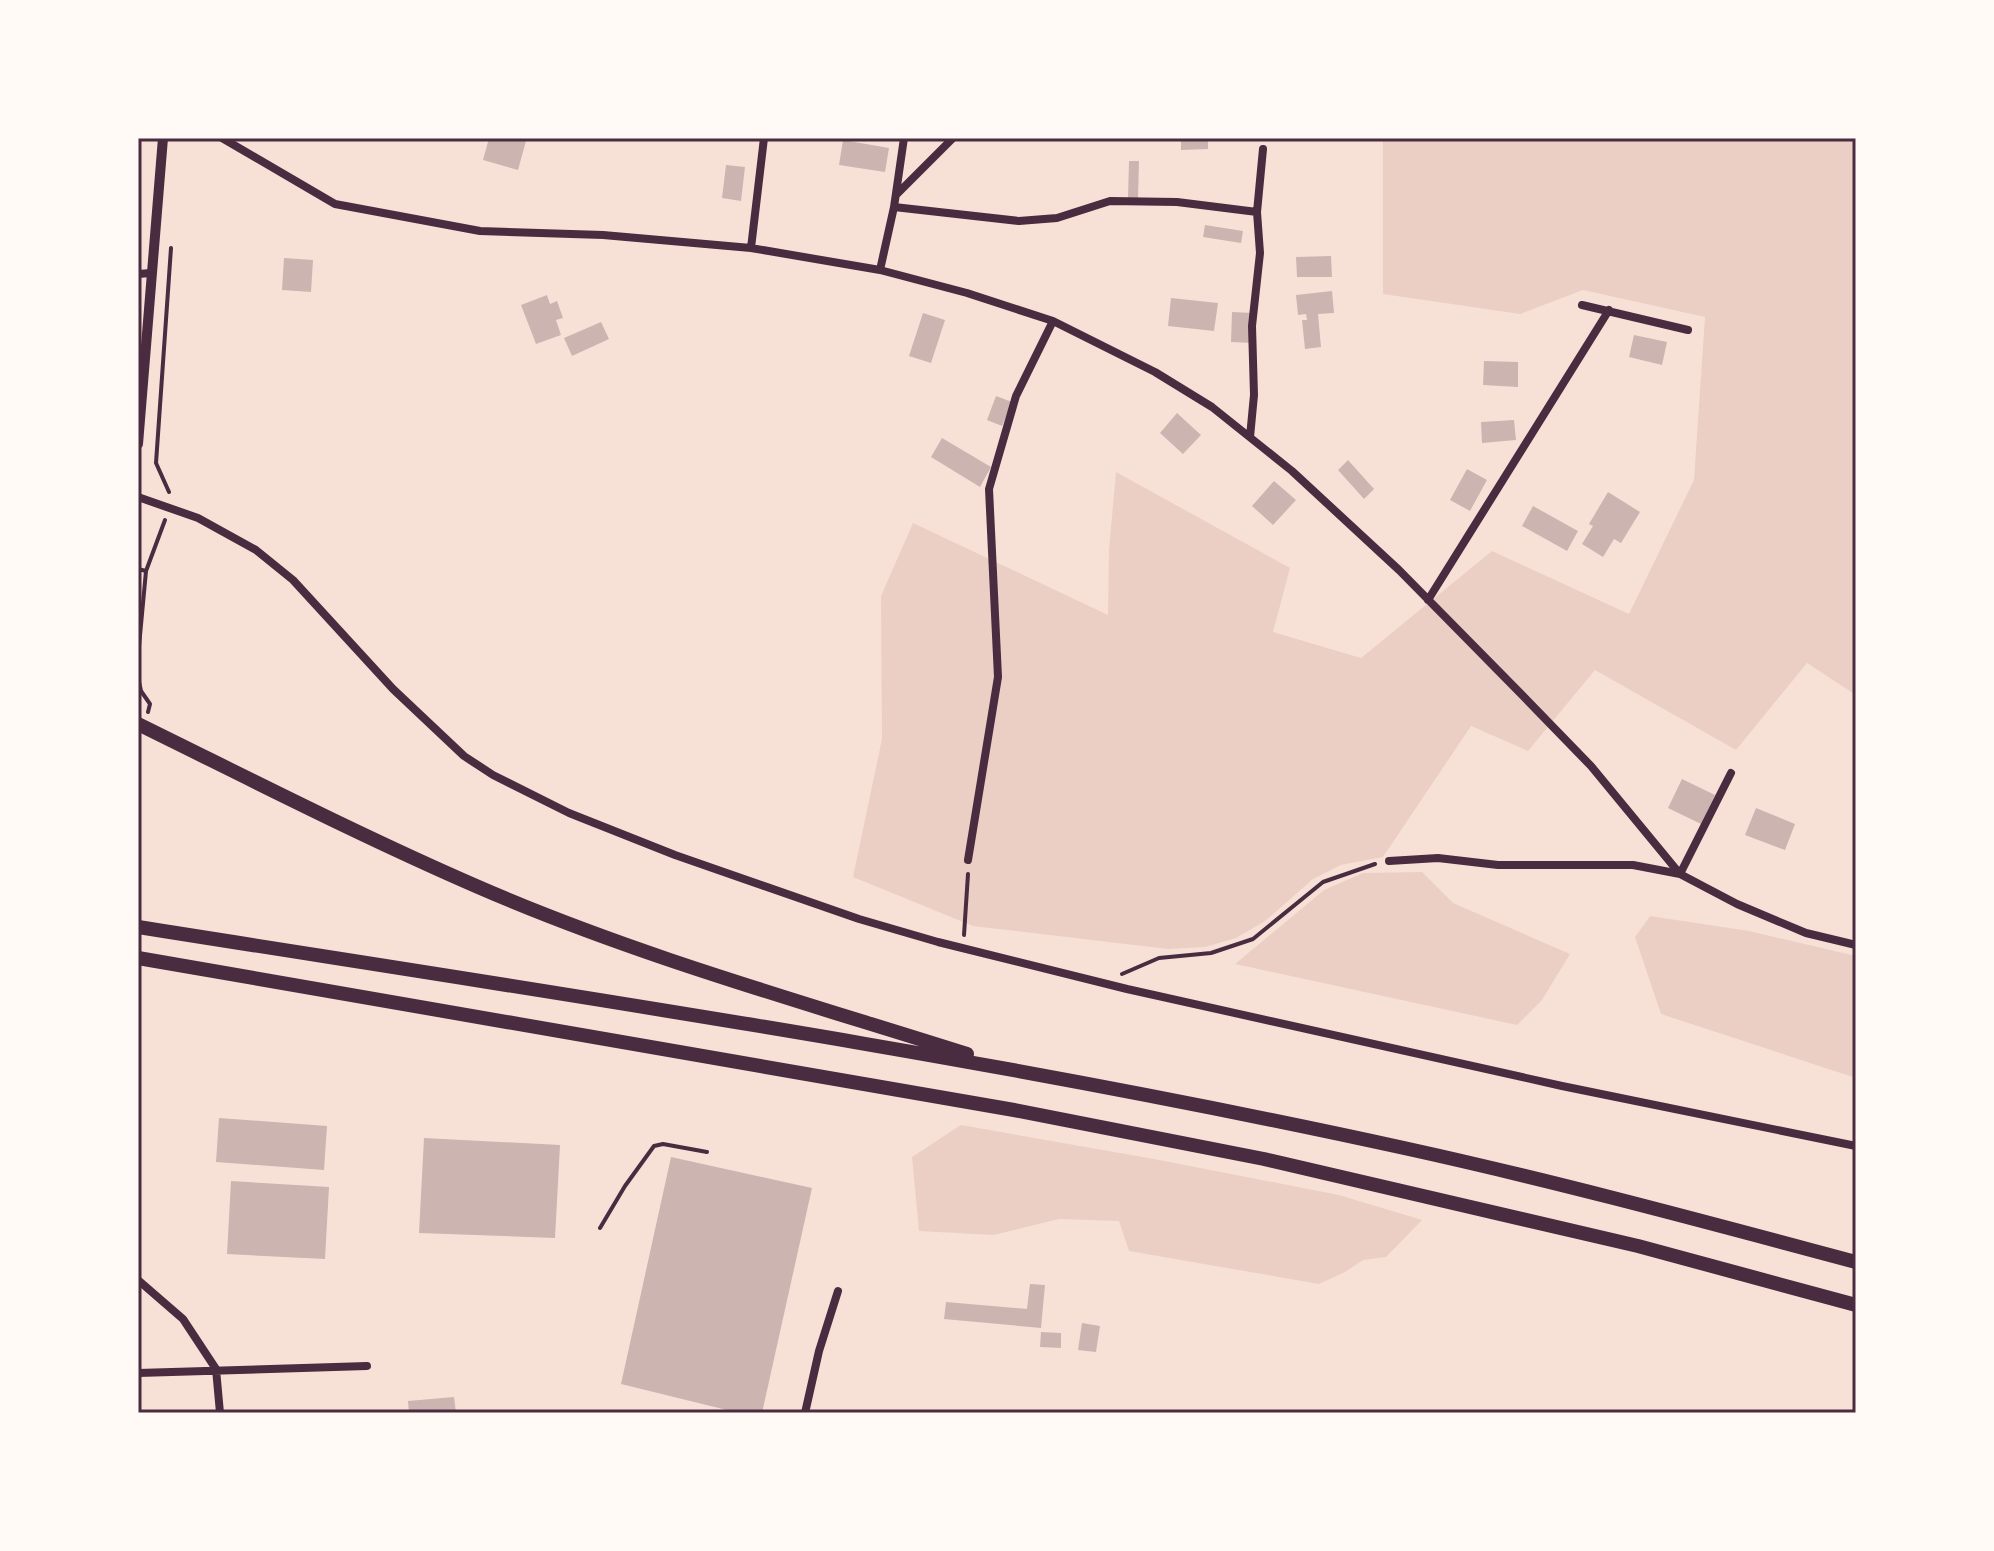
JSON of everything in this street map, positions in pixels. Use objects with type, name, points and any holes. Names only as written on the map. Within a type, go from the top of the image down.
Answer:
[{"type":"highway","points":[[138,724],[308,809],[477,887],[625,945],[1017,1070]]},
{"type":"highway","points":[[138,927],[1017,1070],[1408,1149],[1856,1262]]},
{"type":"highway","points":[[138,958],[1014,1110],[1249,1156],[1638,1246],[1856,1305]]},
{"type":"street","points":[[138,444],[163,138]]},
{"type":"street","points":[[222,138],[335,204],[480,231],[603,235],[751,248],[880,270],[967,293],[1053,321],[1155,372],[1212,407],[1292,471],[1428,600],[1591,766],[1680,874]]},
{"type":"street","points":[[751,248],[764,138]]},
{"type":"street","points":[[880,270],[894,207],[904,138]]},
{"type":"street","points":[[895,195],[953,138]]},
{"type":"street","points":[[1250,437],[1254,395],[1252,326],[1260,253],[1257,212],[1263,149]]},
{"type":"street","points":[[894,207],[1019,221],[1057,218],[1110,201],[1177,202],[1257,212]]},
{"type":"street","points":[[138,274],[151,273]]},
{"type":"street","points":[[1582,305],[1688,330]]},
{"type":"street","points":[[1428,600],[1609,310]]},
{"type":"street","points":[[968,860],[998,677],[989,489],[1016,396],[1053,321]]},
{"type":"street","points":[[138,497],[170,506],[256,550],[293,580],[393,689],[464,756],[493,775],[569,813],[675,855],[859,919],[1127,989],[1562,1086],[1856,1146]]},
{"type":"street","points":[[1680,874],[1731,773]]},
{"type":"street","points":[[1389,861],[1438,858],[1498,865],[1633,865],[1680,874],[1737,904],[1806,933],[1856,945]]},
{"type":"street","points":[[138,1280],[183,1319],[216,1369],[220,1413]]},
{"type":"street","points":[[805,1413],[819,1351],[838,1291]]},
{"type":"street","points":[[138,1373],[367,1366]]},
{"type":"path","points":[[138,657],[146,571],[170,506],[168,489],[156,463],[171,247]]},
{"type":"path","points":[[138,569],[146,571]]},
{"type":"path","points":[[968,860],[969,895],[964,935],[977,939]]},
{"type":"path","points":[[1131,979],[1117,976],[1159,958],[1211,953],[1253,939],[1323,882],[1362,867],[1389,861]]},
{"type":"path","points":[[600,1228],[654,1146],[663,1144],[707,1152]]},
{"type":"shaded area","points":[[1383,138],[1856,138],[1856,695],[1807,663],[1736,750],[1595,670],[1528,751],[1471,726],[1383,857],[1341,865],[1313,879],[1265,921],[1236,938],[1205,947],[1168,949],[973,926],[853,877],[882,739],[881,596],[913,523],[1108,615],[1109,550],[1116,472],[1290,568],[1273,632],[1361,658],[1492,551],[1629,614],[1694,480],[1705,317],[1583,290],[1520,314],[1383,294]]},
{"type":"shaded area","points":[[1422,872],[1453,903],[1570,954],[1542,1000],[1517,1025],[1235,964],[1324,890],[1363,873]]},
{"type":"shaded area","points":[[1650,916],[1749,931],[1856,956],[1856,1078],[1661,1014],[1635,937]]},
{"type":"shaded area","points":[[961,1125],[1339,1195],[1422,1220],[1386,1257],[1363,1260],[1319,1284],[1129,1251],[1119,1221],[1059,1219],[994,1235],[919,1231],[912,1157]]},
{"type":"building","points":[[489,138],[526,141],[518,170],[483,160]]},
{"type":"building","points":[[1181,138],[1208,138],[1208,149],[1181,150]]},
{"type":"building","points":[[843,140],[889,148],[885,172],[839,165]]},
{"type":"building","points":[[1129,161],[1139,161],[1138,199],[1128,198]]},
{"type":"building","points":[[726,165],[745,167],[741,201],[722,198]]},
{"type":"building","points":[[1205,225],[1243,231],[1241,243],[1203,237]]},
{"type":"building","points":[[1331,256],[1332,277],[1297,277],[1296,257]]},
{"type":"building","points":[[284,258],[313,260],[311,292],[282,290]]},
{"type":"building","points":[[1332,291],[1334,313],[1318,314],[1321,347],[1305,349],[1302,320],[1307,320],[1306,314],[1298,315],[1296,295]]},
{"type":"building","points":[[547,295],[550,304],[557,301],[563,318],[556,320],[561,335],[536,344],[521,305]]},
{"type":"building","points":[[1171,298],[1218,303],[1214,331],[1168,326]]},
{"type":"building","points":[[1232,312],[1253,313],[1252,343],[1231,342]]},
{"type":"building","points":[[923,313],[945,320],[931,363],[909,356]]},
{"type":"building","points":[[601,322],[609,339],[572,356],[564,338]]},
{"type":"building","points":[[1634,335],[1667,342],[1662,365],[1629,357]]},
{"type":"building","points":[[1484,361],[1518,362],[1518,387],[1483,385]]},
{"type":"building","points":[[996,396],[1012,402],[1002,426],[987,420]]},
{"type":"building","points":[[1177,413],[1201,435],[1183,454],[1160,433]]},
{"type":"building","points":[[1514,420],[1516,440],[1482,443],[1481,422]]},
{"type":"building","points":[[942,438],[991,467],[980,487],[931,457]]},
{"type":"building","points":[[1348,460],[1374,489],[1364,499],[1338,470]]},
{"type":"building","points":[[1467,469],[1487,480],[1470,511],[1450,500]]},
{"type":"building","points":[[1274,481],[1296,500],[1273,525],[1252,506]]},
{"type":"building","points":[[1608,492],[1640,512],[1621,543],[1614,539],[1603,557],[1582,544],[1593,526],[1589,524]]},
{"type":"building","points":[[1533,506],[1578,531],[1567,551],[1522,526]]},
{"type":"building","points":[[1682,779],[1715,795],[1701,824],[1668,808]]},
{"type":"building","points":[[1756,808],[1795,824],[1785,850],[1745,835]]},
{"type":"building","points":[[219,1118],[327,1126],[324,1170],[216,1162]]},
{"type":"building","points":[[424,1138],[560,1145],[555,1238],[419,1233]]},
{"type":"building","points":[[671,1157],[812,1188],[762,1413],[739,1413],[621,1384]]},
{"type":"building","points":[[231,1181],[329,1187],[325,1259],[227,1254]]},
{"type":"building","points":[[1030,1284],[1045,1285],[1041,1328],[944,1319],[946,1302],[1027,1309]]},
{"type":"building","points":[[1082,1323],[1100,1326],[1096,1352],[1078,1350]]},
{"type":"building","points":[[1041,1332],[1061,1333],[1061,1348],[1040,1347]]},
{"type":"building","points":[[454,1397],[456,1413],[409,1413],[408,1401]]}]
